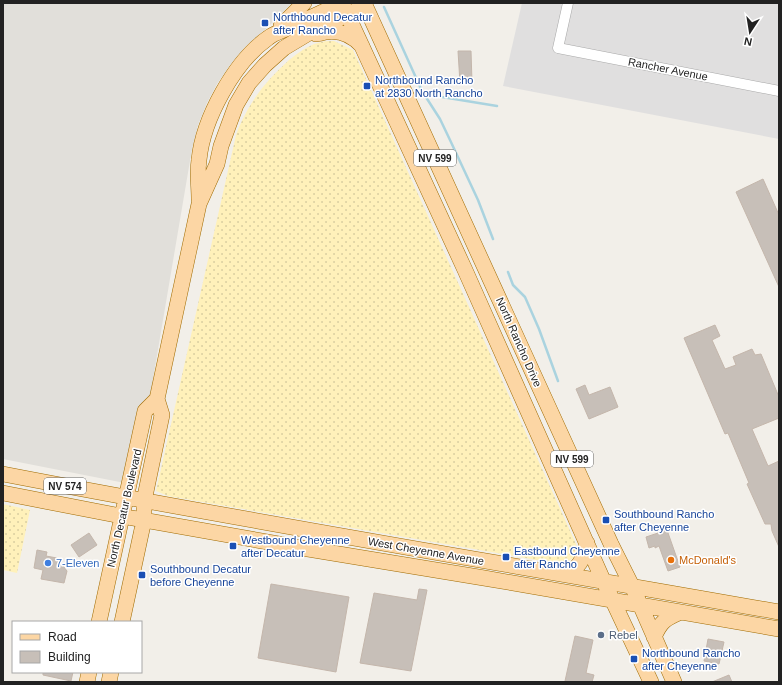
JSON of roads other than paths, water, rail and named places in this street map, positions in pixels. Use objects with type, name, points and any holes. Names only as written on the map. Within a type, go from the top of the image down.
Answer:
[{"type":"main road","points":[[268,38],[291,18],[304,3]]},
{"type":"main road","name":"North Decatur Boulevard","points":[[122,621],[144,520],[144,501],[162,415],[158,399],[199,204],[199,160],[203,138],[213,112],[235,71],[268,38],[344,7],[365,5]]},
{"type":"main road","name":"North Rancho Drive","points":[[365,5],[611,544],[632,586],[674,682]]},
{"type":"main road","name":"North Decatur Boulevard","points":[[199,204],[217,164],[221,146],[236,105],[249,83],[265,65],[284,48],[310,33],[344,7]]},
{"type":"main road","name":"North Rancho Drive","points":[[344,7],[365,49],[612,600],[651,682]]},
{"type":"main road","points":[[310,33],[318,34],[330,32],[349,35],[354,37],[365,49]]},
{"type":"main road","points":[[465,270],[482,262]]},
{"type":"main road","name":"North Decatur Boulevard","points":[[99,621],[145,412],[158,399]]},
{"type":"main road","name":"West Cheyenne Avenue","points":[[3,474],[288,527],[603,580],[779,612]]},
{"type":"main road","name":"West Cheyenne Avenue","points":[[3,493],[290,546],[640,604],[779,629]]},
{"type":"main road","points":[[564,574],[570,572],[580,563],[587,543]]},
{"type":"main road","points":[[654,637],[661,622],[681,612]]},
{"type":"street","name":"Rancher Avenue","points":[[568,3],[558,48],[779,91]]},
{"type":"waterway","points":[[384,7],[422,91],[440,119],[450,140],[478,200],[493,239]]},
{"type":"waterway","points":[[424,93],[497,106]]},
{"type":"waterway","points":[[508,272],[513,285],[525,297],[539,329],[558,381]]},
{"type":"place","name":"Northbound Decatur after Rancho","points":[[265,23]]},
{"type":"place","name":"Northbound Rancho at 2830 North Rancho","points":[[367,86]]},
{"type":"place","name":"Southbound Rancho after Cheyenne","points":[[606,520]]},
{"type":"place","name":"Westbound Cheyenne after Decatur","points":[[233,546]]},
{"type":"place","name":"Eastbound Cheyenne after Rancho","points":[[506,557]]},
{"type":"place","name":"McDonald's","points":[[671,560]]},
{"type":"place","name":"7-Eleven","points":[[48,563]]},
{"type":"place","name":"Southbound Decatur before Cheyenne","points":[[142,575]]},
{"type":"place","name":"Rebel","points":[[601,635]]},
{"type":"place","name":"Northbound Rancho after Cheyenne","points":[[634,659]]}]
